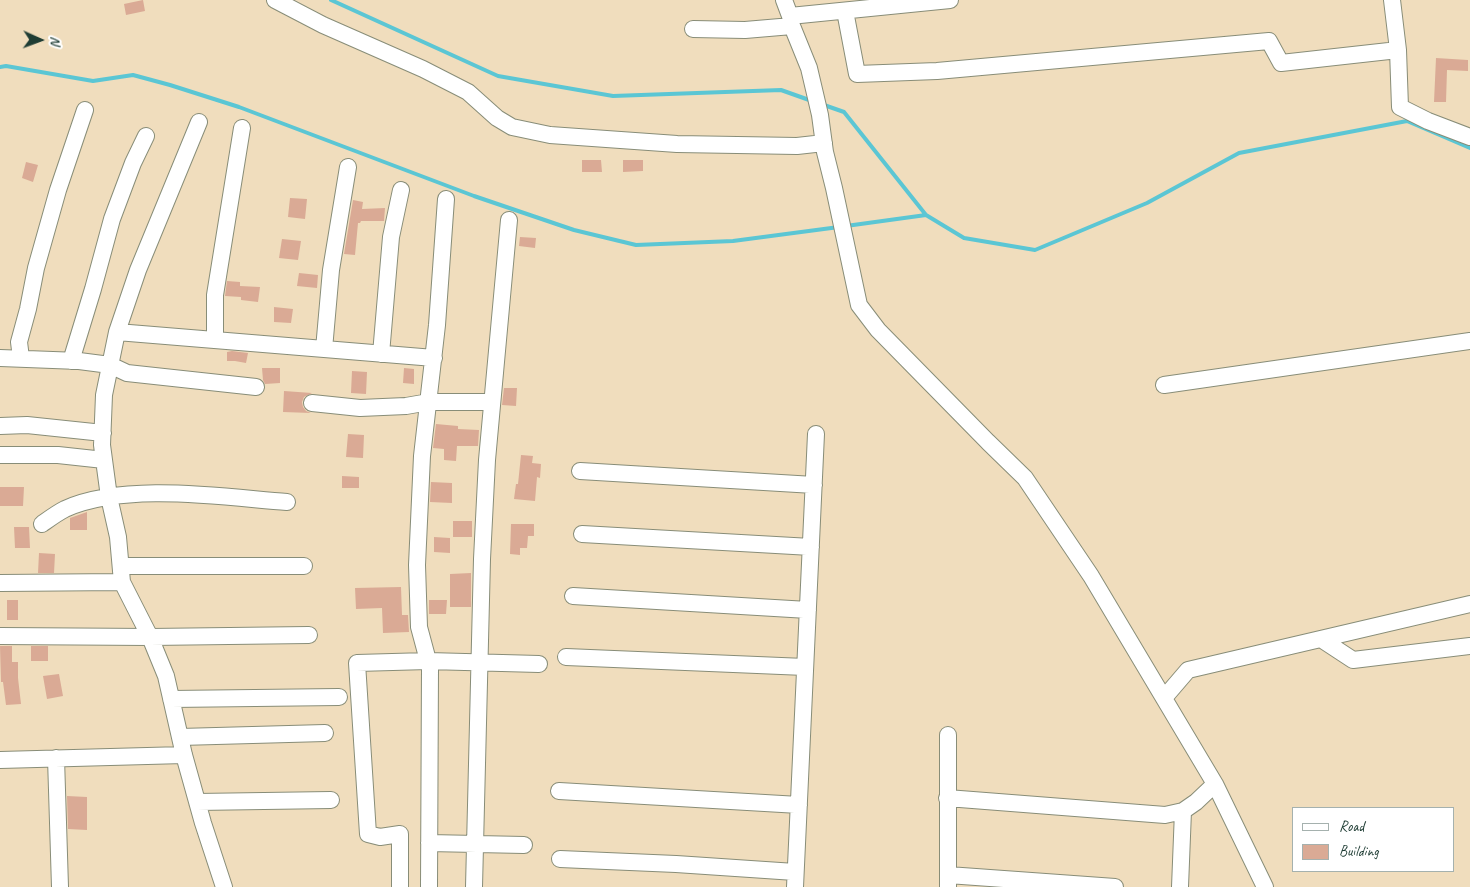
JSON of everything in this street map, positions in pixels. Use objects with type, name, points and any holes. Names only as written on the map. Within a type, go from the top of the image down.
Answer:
[{"type":"street","points":[[275,0],[323,25],[423,69],[468,92],[496,118],[512,127],[550,135],[677,144],[797,146],[824,143]]},
{"type":"street","points":[[784,0],[809,68],[858,305],[878,330],[1025,478],[1091,576],[1215,784],[1265,887]]},
{"type":"street","points":[[692,29],[745,30],[845,11],[950,0]]},
{"type":"street","points":[[1392,0],[1398,50],[1400,107],[1428,121],[1470,137]]},
{"type":"street","points":[[845,11],[857,74],[947,70],[1268,41],[1280,63],[1398,50]]},
{"type":"street","points":[[21,358],[19,342],[36,268],[58,190],[85,110]]},
{"type":"street","points":[[199,122],[138,270],[117,332],[104,395],[103,433],[104,460],[109,497],[118,536],[122,574],[166,676],[184,755],[224,887]]},
{"type":"street","points":[[215,340],[215,295],[242,128]]},
{"type":"street","points":[[71,361],[96,280],[112,219],[133,163],[146,136]]},
{"type":"street","points":[[324,349],[331,270],[348,168]]},
{"type":"street","points":[[381,354],[391,237],[401,190]]},
{"type":"street","points":[[428,887],[430,668],[420,627],[417,565],[422,456],[434,358],[446,199]]},
{"type":"street","points":[[474,887],[487,460],[509,220]]},
{"type":"street","points":[[117,332],[434,358]]},
{"type":"street","points":[[1164,385],[1470,341]]},
{"type":"street","points":[[0,358],[71,361],[110,365],[127,373],[256,387]]},
{"type":"street","points":[[312,403],[360,408],[406,406],[429,402],[492,402]]},
{"type":"street","points":[[0,426],[27,425],[103,433]]},
{"type":"street","points":[[560,859],[676,864],[795,879],[816,434]]},
{"type":"street","points":[[0,455],[58,455],[104,460]]},
{"type":"street","points":[[580,471],[814,486]]},
{"type":"street","points":[[42,524],[64,510],[88,501],[139,494],[186,495],[287,502]]},
{"type":"street","points":[[582,534],[811,547]]},
{"type":"street","points":[[0,583],[122,574],[304,566]]},
{"type":"street","points":[[573,596],[808,610]]},
{"type":"street","points":[[1164,698],[1188,670],[1470,604]]},
{"type":"street","points":[[0,636],[308,634]]},
{"type":"street","points":[[1321,639],[1353,660],[1470,646]]},
{"type":"street","points":[[566,657],[805,667]]},
{"type":"street","points":[[400,887],[400,834],[380,837],[368,834],[357,663],[428,661],[539,664]]},
{"type":"street","points":[[171,699],[339,697]]},
{"type":"street","points":[[180,737],[325,733]]},
{"type":"street","points":[[948,735],[948,881],[1115,887]]},
{"type":"street","points":[[0,760],[184,755]]},
{"type":"street","points":[[56,758],[60,887]]},
{"type":"street","points":[[948,798],[1165,815],[1183,810],[1196,802],[1215,784]]},
{"type":"street","points":[[559,791],[799,805]]},
{"type":"street","points":[[197,802],[331,800]]},
{"type":"street","points":[[1180,887],[1183,810]]},
{"type":"street","points":[[429,843],[524,845]]},
{"type":"building","points":[[143,0],[145,11],[126,15],[124,4]]},
{"type":"building","points":[[1436,58],[1468,60],[1468,71],[1447,70],[1446,102],[1434,102]]},
{"type":"building","points":[[582,160],[601,160],[602,172],[582,172]]},
{"type":"building","points":[[623,160],[643,160],[643,171],[623,172]]},
{"type":"building","points":[[26,162],[38,165],[33,182],[22,178]]},
{"type":"building","points":[[290,198],[307,199],[305,219],[288,217]]},
{"type":"building","points":[[353,200],[363,202],[362,209],[385,208],[384,221],[361,221],[358,223],[355,255],[344,254]]},
{"type":"building","points":[[520,237],[536,238],[535,248],[519,246]]},
{"type":"building","points":[[282,239],[301,241],[298,260],[279,258]]},
{"type":"building","points":[[299,273],[318,275],[317,288],[297,286]]},
{"type":"building","points":[[227,281],[240,282],[240,286],[260,287],[258,302],[241,300],[241,297],[225,296]]},
{"type":"building","points":[[274,307],[293,309],[291,323],[274,322]]},
{"type":"building","points":[[227,352],[248,353],[246,363],[227,361]]},
{"type":"building","points":[[262,368],[280,368],[280,383],[265,384]]},
{"type":"building","points":[[404,368],[414,369],[414,384],[403,383]]},
{"type":"building","points":[[352,371],[367,372],[366,394],[351,393]]},
{"type":"building","points":[[504,388],[517,388],[516,406],[502,405]]},
{"type":"building","points":[[284,391],[312,393],[304,397],[302,402],[306,411],[311,413],[283,412]]},
{"type":"building","points":[[436,424],[458,426],[458,429],[479,430],[478,446],[457,446],[456,461],[444,460],[444,449],[433,448]]},
{"type":"building","points":[[348,434],[364,435],[363,458],[346,457]]},
{"type":"building","points":[[521,455],[533,456],[532,463],[541,464],[540,478],[537,477],[535,501],[514,499],[516,484],[518,484]]},
{"type":"building","points":[[342,476],[359,477],[359,488],[342,488]]},
{"type":"building","points":[[431,482],[452,483],[452,503],[430,502]]},
{"type":"building","points":[[0,487],[24,487],[23,506],[0,506]]},
{"type":"building","points":[[87,512],[87,530],[70,530],[70,518]]},
{"type":"building","points":[[453,521],[472,521],[472,537],[453,537]]},
{"type":"building","points":[[511,524],[534,524],[534,536],[528,536],[527,548],[520,548],[520,555],[510,554]]},
{"type":"building","points":[[14,527],[29,527],[30,548],[15,548]]},
{"type":"building","points":[[434,537],[450,538],[450,553],[434,552]]},
{"type":"building","points":[[39,553],[55,554],[54,573],[38,573]]},
{"type":"building","points":[[471,573],[471,607],[450,607],[450,574]]},
{"type":"building","points":[[401,587],[402,615],[408,615],[409,632],[383,633],[382,608],[356,609],[355,588]]},
{"type":"building","points":[[7,600],[18,600],[18,620],[7,620]]},
{"type":"building","points":[[429,600],[447,600],[446,614],[429,614]]},
{"type":"building","points":[[0,646],[12,646],[12,662],[18,662],[21,704],[6,705],[3,682],[1,682]]},
{"type":"building","points":[[31,646],[48,646],[48,661],[31,661]]},
{"type":"building","points":[[59,674],[63,696],[47,699],[43,676]]},
{"type":"building","points":[[67,796],[87,797],[87,830],[68,829]]},
{"type":"waterway","points":[[331,0],[498,76],[613,96],[781,90],[812,101]]},
{"type":"waterway","points":[[0,67],[6,66],[93,81],[133,75],[170,85],[239,107],[474,196],[574,230],[636,245],[733,241],[839,227]]},
{"type":"waterway","points":[[824,105],[844,112],[926,215]]},
{"type":"waterway","points":[[846,226],[926,215],[964,238],[1035,250],[1147,203],[1239,153],[1407,121],[1470,148]]}]
